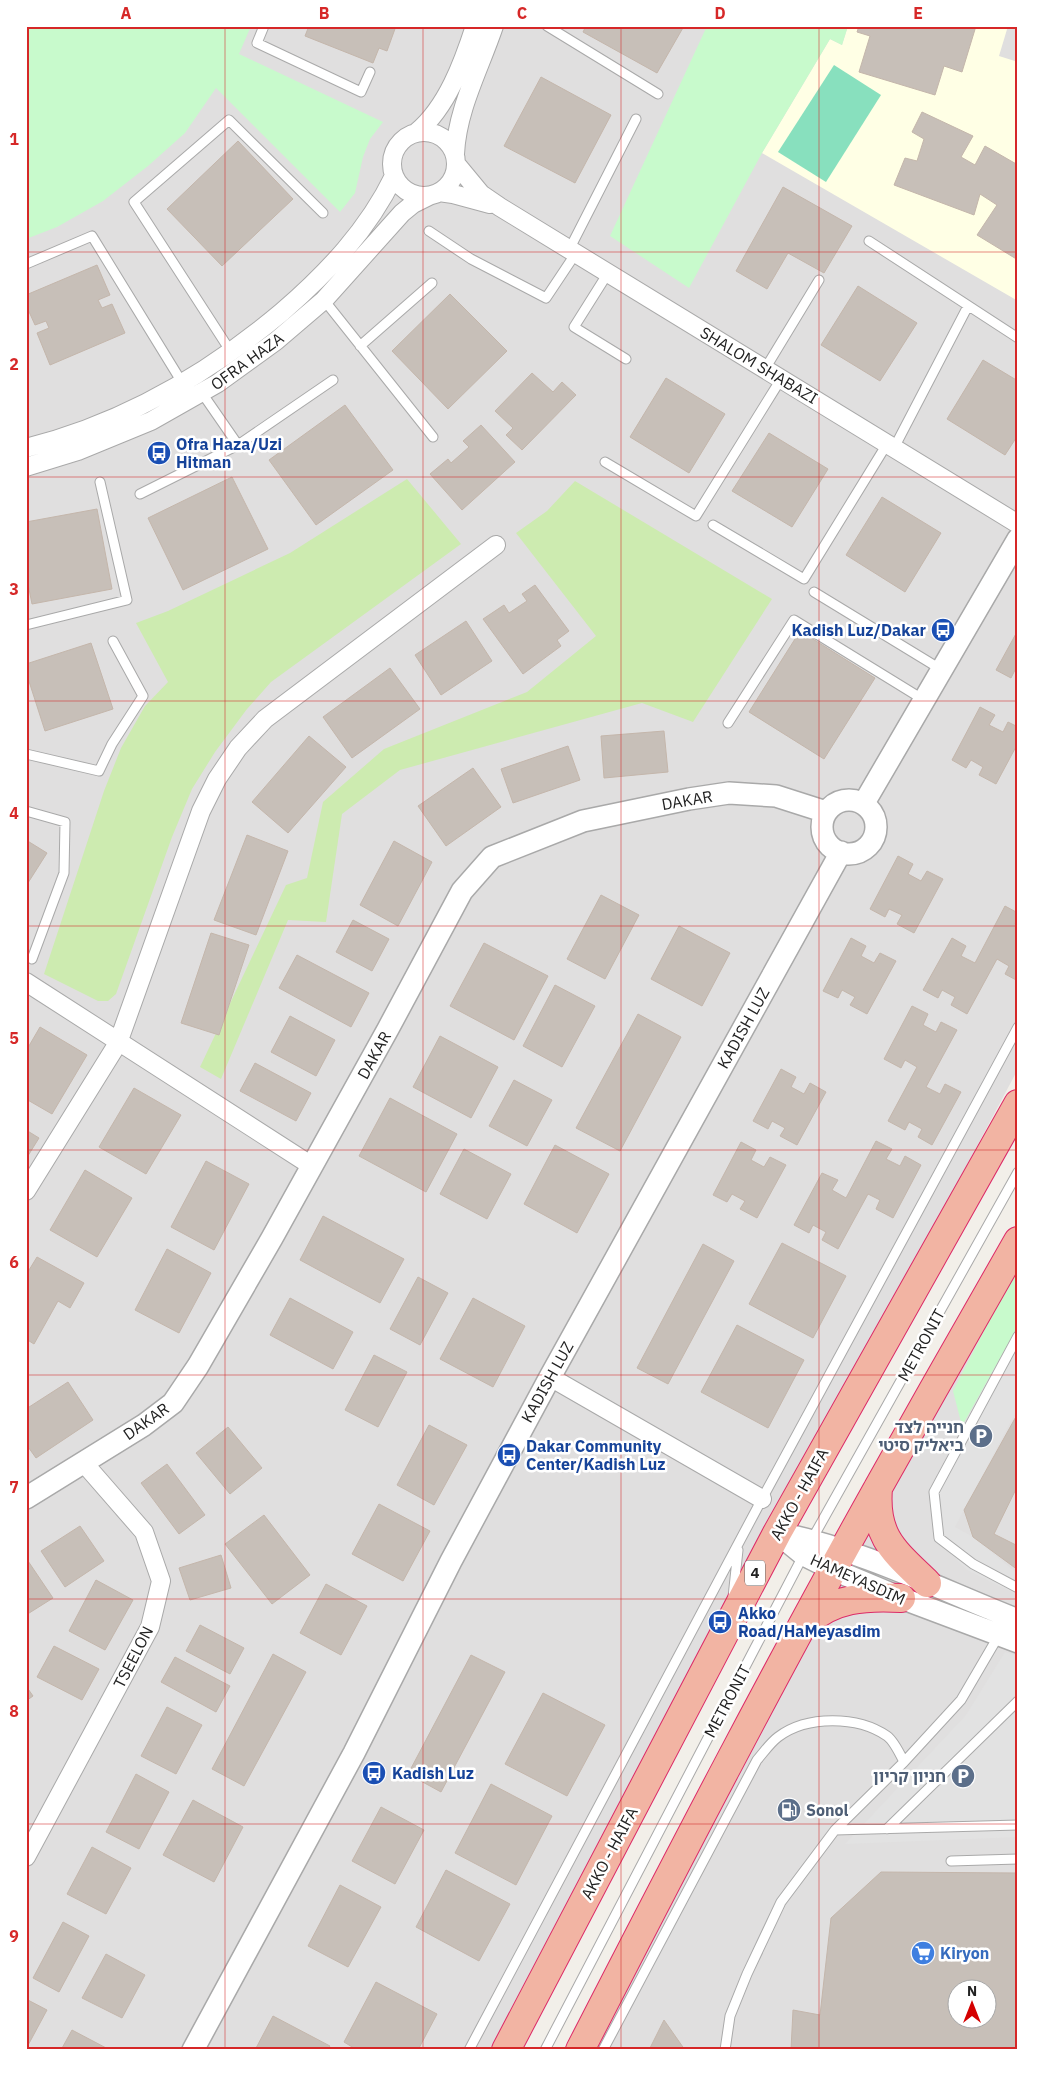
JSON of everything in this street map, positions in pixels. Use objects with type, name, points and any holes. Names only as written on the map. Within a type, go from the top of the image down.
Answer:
[{"type":"highway","name":"AKKO - HAIFA","points":[[506,2050],[777,1533],[1018,1104]]},
{"type":"highway","points":[[580,2050],[677,1877],[803,1626],[878,1487],[1018,1241]]},
{"type":"highway","points":[[878,1487],[876,1508],[881,1530],[904,1561],[927,1583]]},
{"type":"highway","points":[[803,1626],[824,1609],[838,1602],[863,1598],[901,1598]]},
{"type":"street","points":[[475,26],[470,43],[447,94],[426,124],[417,132],[403,139],[393,156],[394,176],[407,191],[418,195],[434,194],[451,180],[456,159],[456,132],[462,110],[494,26]]},
{"type":"street","points":[[417,132],[432,132],[441,136],[450,144],[456,159]]},
{"type":"street","name":"SHALOM SHABAZI","points":[[456,159],[481,194],[500,207],[1018,524]]},
{"type":"street","name":"OFRA HAZA","points":[[26,448],[73,434],[139,407],[183,384],[231,352],[323,275],[372,217],[394,176]]},
{"type":"street","name":"SHALOM SHABAZI","points":[[434,194],[453,194],[500,207]]},
{"type":"street","name":"OFRA HAZA","points":[[26,467],[78,451],[152,421],[202,393],[276,341],[324,300],[402,213],[413,204],[434,194]]},
{"type":"street","points":[[864,803],[1018,539]]},
{"type":"street","points":[[26,1191],[118,1043],[201,811],[217,779],[238,748],[265,719],[496,545]]},
{"type":"street","name":"DAKAR","points":[[26,1498],[144,1425],[173,1403],[198,1366],[312,1166],[462,892],[492,857],[582,821],[730,793],[776,796],[826,812]]},
{"type":"street","points":[[848,799],[864,803],[871,809],[875,817],[876,834],[866,849],[849,854],[833,849],[824,836],[823,820],[826,812],[832,806],[848,799]]},
{"type":"street","name":"KADISH LUZ","points":[[193,2050],[350,1761],[447,1570],[550,1377],[840,852]]},
{"type":"street","points":[[26,982],[118,1043],[312,1166]]},
{"type":"street","points":[[550,1377],[762,1499]]},
{"type":"street","name":"TSEELON","points":[[26,1858],[150,1627],[161,1581],[144,1532],[83,1462]]},
{"type":"street","name":"HAMEYASDIM","points":[[777,1533],[839,1560],[927,1583],[1008,1627]]},
{"type":"street","name":"HAMEYASDIM","points":[[839,1560],[901,1598],[1008,1627]]},
{"type":"lane","points":[[264,26],[257,43],[361,92],[370,72]]},
{"type":"lane","points":[[552,28],[658,94]]},
{"type":"lane","points":[[429,231],[471,259],[546,298],[572,251],[636,119]]},
{"type":"lane","points":[[231,352],[134,202],[229,120],[323,213]]},
{"type":"lane","points":[[26,264],[92,236],[183,384]]},
{"type":"lane","points":[[869,241],[1018,338]]},
{"type":"lane","points":[[608,273],[574,326],[626,359]]},
{"type":"lane","points":[[765,369],[819,280]]},
{"type":"lane","points":[[360,346],[432,283]]},
{"type":"lane","points":[[324,300],[433,437]]},
{"type":"lane","points":[[713,525],[804,579],[891,446],[968,306]]},
{"type":"lane","points":[[605,462],[696,516],[781,379]]},
{"type":"lane","points":[[140,494],[238,445],[333,380]]},
{"type":"lane","points":[[202,393],[238,445]]},
{"type":"lane","points":[[26,625],[127,600],[100,482]]},
{"type":"lane","points":[[814,592],[942,670]]},
{"type":"lane","points":[[728,723],[794,620],[924,700]]},
{"type":"lane","points":[[26,754],[99,771],[112,744],[143,696],[113,642]]},
{"type":"lane","points":[[26,811],[65,822],[64,873],[32,959]]},
{"type":"lane","points":[[469,2050],[762,1499],[1018,1027]]},
{"type":"lane","name":"METRONIT","points":[[545,2050],[808,1547],[1018,1172]]},
{"type":"lane","points":[[1018,1336],[934,1492],[939,1538],[973,1564],[1018,1588]]},
{"type":"lane","points":[[731,1621],[738,1545]]},
{"type":"lane","points":[[725,2050],[730,2016],[747,1974],[781,1902],[835,1830],[904,1762],[961,1700],[1008,1627]]},
{"type":"lane","points":[[886,1829],[1018,1701]]},
{"type":"lane","points":[[604,2050],[757,1760],[778,1736],[796,1727],[816,1722],[839,1721],[860,1724],[889,1737],[904,1762]]},
{"type":"lane","points":[[835,1830],[1018,1825]]},
{"type":"lane","points":[[951,1861],[1018,1858]]},
{"type":"lane","points":[[677,1877],[681,1904]]},
{"type":"shaded area","points":[[26,26],[1018,26],[1018,1069],[496,2050],[26,2050]]},
{"type":"shaded area","points":[[848,26],[1008,26],[999,56],[1018,62],[1018,301],[762,153],[830,39],[842,45]]},
{"type":"shaded area","points":[[1018,1247],[1018,2050],[584,2050]]},
{"type":"shaded area","name":"חנייה לצד ביאליק סיטי","points":[[1018,1331],[1018,1408],[955,1527],[973,1537],[1018,1574],[1016,1594],[967,1570],[939,1543],[930,1492]]},
{"type":"shaded area","name":"חניון קריון","points":[[1005,1652],[1018,1656],[1018,1837],[845,1844],[966,1715]]},
{"type":"green space","points":[[26,26],[251,26],[239,54],[383,122],[370,139],[363,157],[355,193],[340,212],[216,88],[185,133],[148,166],[103,201],[57,227],[26,239]]},
{"type":"green space","points":[[707,26],[848,26],[842,45],[830,39],[762,153],[689,288],[610,236]]},
{"type":"green space","points":[[834,65],[881,95],[826,182],[778,152]]},
{"type":"green space","points":[[407,479],[461,544],[271,682],[247,709],[215,752],[192,789],[172,837],[116,994],[108,1001],[98,1001],[44,974],[104,791],[121,748],[145,706],[168,682],[136,623],[168,611],[290,553]]},
{"type":"green space","points":[[575,481],[772,599],[693,722],[642,703],[400,770],[342,814],[326,922],[288,920],[221,1079],[200,1067],[286,885],[307,878],[323,802],[384,749],[527,692],[596,636],[516,533],[547,511]]},
{"type":"green space","points":[[1018,1269],[1018,1326],[962,1426],[953,1391],[1014,1273]]},
{"type":"building","points":[[309,26],[396,26],[387,51],[379,48],[373,63],[305,36]]},
{"type":"building","points":[[586,26],[684,26],[657,73],[583,32]]},
{"type":"building","points":[[859,26],[976,26],[962,72],[944,66],[935,95],[859,72],[870,36],[857,32]]},
{"type":"building","points":[[541,77],[611,115],[575,183],[504,146]]},
{"type":"building","points":[[922,112],[973,136],[961,157],[975,165],[985,146],[1018,165],[1018,260],[977,235],[997,205],[980,194],[974,215],[894,185],[905,158],[917,161],[924,139],[912,132]]},
{"type":"building","points":[[238,141],[293,199],[222,266],[167,209]]},
{"type":"building","points":[[783,187],[852,226],[824,273],[788,253],[767,289],[736,271]]},
{"type":"building","points":[[97,265],[110,295],[98,300],[102,308],[112,304],[125,333],[50,365],[37,333],[49,328],[46,321],[35,325],[26,305],[26,295]]},
{"type":"building","points":[[858,286],[917,323],[880,381],[821,345]]},
{"type":"building","points":[[450,294],[507,351],[448,409],[392,351]]},
{"type":"building","points":[[983,360],[1018,381],[1018,435],[1005,455],[947,419]]},
{"type":"building","points":[[532,373],[553,392],[562,382],[576,395],[522,450],[506,435],[513,428],[495,411]]},
{"type":"building","points":[[666,378],[725,414],[689,473],[630,437]]},
{"type":"building","points":[[345,405],[393,470],[316,525],[269,460]]},
{"type":"building","points":[[481,425],[515,462],[462,510],[430,474],[448,459],[451,463],[469,447],[463,441]]},
{"type":"building","points":[[769,433],[828,469],[792,527],[732,491]]},
{"type":"building","points":[[232,477],[268,549],[183,590],[148,518]]},
{"type":"building","points":[[882,497],[941,533],[905,592],[846,555]]},
{"type":"building","points":[[97,509],[112,589],[32,604],[26,574],[26,522]]},
{"type":"building","points":[[535,585],[569,631],[557,640],[561,646],[523,674],[483,619],[504,605],[509,613],[527,601],[522,594]]},
{"type":"building","points":[[466,621],[492,661],[441,695],[415,655]]},
{"type":"building","points":[[1018,630],[1018,672],[1015,670],[1011,678],[996,670]]},
{"type":"building","points":[[800,631],[875,678],[824,759],[749,712]]},
{"type":"building","points":[[91,643],[113,709],[45,731],[26,672],[26,664]]},
{"type":"building","points":[[390,668],[420,709],[352,758],[323,717]]},
{"type":"building","points":[[980,707],[995,715],[989,725],[1003,732],[1008,722],[1018,727],[1018,743],[996,784],[979,775],[983,767],[971,760],[966,768],[952,760]]},
{"type":"building","points":[[664,731],[668,772],[604,778],[601,736]]},
{"type":"building","points":[[309,736],[346,767],[288,833],[252,802]]},
{"type":"building","points":[[568,746],[580,780],[513,803],[501,769]]},
{"type":"building","points":[[473,768],[501,807],[446,846],[418,806]]},
{"type":"building","points":[[247,835],[288,851],[256,935],[214,920]]},
{"type":"building","points":[[26,840],[47,853],[26,886]]},
{"type":"building","points":[[394,841],[432,862],[398,926],[360,905]]},
{"type":"building","points":[[898,856],[913,864],[908,874],[921,881],[927,871],[943,879],[914,933],[897,924],[902,915],[889,909],[885,917],[870,909]]},
{"type":"building","points":[[601,895],[639,915],[605,979],[567,959]]},
{"type":"building","points":[[1005,906],[1018,913],[1015,924],[1018,926],[1018,981],[1005,974],[1009,966],[997,959],[967,1014],[951,1005],[955,997],[942,990],[938,998],[923,990],[952,938],[966,946],[961,956],[975,963]]},
{"type":"building","points":[[353,920],[389,939],[372,971],[336,952]]},
{"type":"building","points":[[679,926],[730,953],[702,1006],[651,979]]},
{"type":"building","points":[[211,933],[249,945],[219,1035],[181,1023]]},
{"type":"building","points":[[851,938],[866,946],[861,956],[874,963],[880,953],[896,961],[867,1014],[850,1005],[855,997],[842,990],[838,998],[823,991]]},
{"type":"building","points":[[484,943],[548,976],[514,1040],[450,1006]]},
{"type":"building","points":[[297,955],[369,993],[351,1027],[279,988]]},
{"type":"building","points":[[555,985],[595,1006],[562,1067],[523,1046]]},
{"type":"building","points":[[912,1006],[928,1014],[923,1025],[936,1032],[941,1022],[957,1030],[926,1087],[940,1094],[945,1084],[961,1092],[932,1145],[918,1137],[922,1129],[909,1122],[905,1130],[888,1121],[917,1067],[905,1060],[901,1068],[884,1059]]},
{"type":"building","points":[[638,1014],[681,1037],[620,1151],[576,1128]]},
{"type":"building","points":[[290,1016],[335,1040],[316,1076],[271,1052]]},
{"type":"building","points":[[40,1027],[87,1055],[52,1114],[26,1099],[26,1051]]},
{"type":"building","points":[[440,1036],[498,1067],[471,1118],[413,1087]]},
{"type":"building","points":[[255,1063],[311,1093],[296,1121],[240,1091]]},
{"type":"building","points":[[781,1069],[796,1077],[791,1087],[804,1094],[810,1083],[826,1092],[797,1145],[780,1136],[785,1128],[772,1121],[768,1129],[753,1121]]},
{"type":"building","points":[[514,1080],[552,1100],[527,1146],[489,1126]]},
{"type":"building","points":[[134,1088],[181,1115],[146,1174],[99,1147]]},
{"type":"building","points":[[390,1098],[457,1134],[426,1192],[359,1156]]},
{"type":"building","points":[[26,1130],[39,1138],[26,1159]]},
{"type":"building","points":[[876,1141],[892,1149],[886,1159],[900,1166],[905,1156],[921,1165],[893,1218],[876,1209],[880,1200],[868,1194],[838,1249],[822,1240],[826,1232],[813,1225],[809,1233],[794,1225],[822,1173],[838,1180],[832,1190],[846,1198]]},
{"type":"building","points":[[741,1142],[756,1150],[751,1160],[764,1167],[770,1157],[786,1165],[757,1218],[740,1209],[745,1201],[732,1194],[727,1202],[713,1195]]},
{"type":"building","points":[[555,1145],[609,1174],[577,1233],[524,1204]]},
{"type":"building","points":[[464,1149],[511,1174],[487,1219],[440,1194]]},
{"type":"building","points":[[206,1161],[249,1184],[214,1250],[171,1227]]},
{"type":"building","points":[[85,1170],[132,1198],[97,1257],[50,1230]]},
{"type":"building","points":[[323,1216],[404,1259],[380,1303],[300,1260]]},
{"type":"building","points":[[782,1243],[846,1276],[813,1338],[749,1304]]},
{"type":"building","points":[[703,1244],[734,1261],[668,1384],[637,1368]]},
{"type":"building","points":[[167,1249],[211,1273],[179,1333],[135,1310]]},
{"type":"building","points":[[37,1257],[84,1283],[70,1308],[58,1301],[34,1344],[26,1339],[26,1275]]},
{"type":"building","points":[[418,1277],[448,1293],[420,1345],[390,1329]]},
{"type":"building","points":[[290,1298],[353,1332],[333,1369],[270,1335]]},
{"type":"building","points":[[473,1298],[525,1326],[493,1387],[440,1359]]},
{"type":"building","points":[[737,1325],[804,1360],[768,1428],[701,1392]]},
{"type":"building","points":[[374,1355],[407,1372],[378,1427],[345,1410]]},
{"type":"building","points":[[68,1382],[93,1420],[36,1458],[26,1444],[26,1409]]},
{"type":"building","points":[[1018,1413],[1018,1570],[973,1537],[964,1510]]},
{"type":"building","points":[[429,1425],[467,1445],[434,1505],[397,1485]]},
{"type":"building","points":[[228,1427],[262,1468],[230,1494],[196,1453]]},
{"type":"building","points":[[167,1464],[205,1515],[179,1534],[141,1483]]},
{"type":"building","points":[[1018,1485],[1018,1546],[994,1534]]},
{"type":"building","points":[[379,1504],[430,1531],[403,1581],[352,1554]]},
{"type":"building","points":[[264,1515],[310,1575],[272,1604],[225,1544]]},
{"type":"building","points":[[80,1526],[104,1561],[65,1587],[41,1551]]},
{"type":"building","points":[[221,1555],[231,1588],[190,1600],[179,1568]]},
{"type":"building","points":[[28,1561],[53,1598],[26,1615],[26,1563]]},
{"type":"building","points":[[96,1580],[133,1600],[105,1650],[69,1631]]},
{"type":"building","points":[[326,1584],[367,1606],[341,1655],[300,1633]]},
{"type":"building","points":[[200,1625],[244,1648],[230,1674],[186,1651]]},
{"type":"building","points":[[54,1646],[99,1669],[82,1700],[37,1677]]},
{"type":"building","points":[[273,1654],[306,1672],[244,1786],[212,1769]]},
{"type":"building","points":[[471,1655],[505,1672],[441,1792],[408,1774]]},
{"type":"building","points":[[175,1657],[230,1686],[216,1712],[161,1682]]},
{"type":"building","points":[[26,1686],[33,1696],[26,1701]]},
{"type":"building","points":[[543,1693],[605,1725],[567,1796],[505,1764]]},
{"type":"building","points":[[167,1707],[202,1725],[176,1774],[141,1756]]},
{"type":"building","points":[[136,1774],[169,1792],[139,1849],[106,1832]]},
{"type":"building","points":[[491,1784],[552,1816],[516,1885],[455,1853]]},
{"type":"building","points":[[193,1800],[243,1827],[214,1882],[163,1855]]},
{"type":"building","points":[[381,1807],[424,1830],[395,1884],[352,1861]]},
{"type":"building","points":[[92,1847],[131,1868],[106,1914],[67,1894]]},
{"type":"building","points":[[446,1870],[510,1904],[479,1961],[416,1927]]},
{"type":"building","name":"Kiryon","points":[[881,1872],[1018,1873],[1018,2050],[791,2050],[793,2010],[820,2015],[831,1918]]},
{"type":"building","points":[[340,1885],[381,1907],[348,1967],[308,1946]]},
{"type":"building","points":[[63,1922],[89,1936],[59,1992],[33,1978]]},
{"type":"building","points":[[106,1954],[145,1975],[122,2018],[82,1998]]},
{"type":"building","points":[[376,1982],[437,2014],[418,2050],[357,2050],[344,2042]]},
{"type":"building","points":[[26,1999],[47,2010],[26,2049]]},
{"type":"building","points":[[273,2016],[330,2046],[327,2050],[255,2050]]},
{"type":"building","points":[[664,2020],[685,2050],[649,2050]]},
{"type":"building","points":[[72,2030],[110,2050],[61,2050]]},
{"type":"place","name":"Ofra Haza/Uzi Hitman","points":[[159,453]]},
{"type":"place","name":"Kadish Luz/Dakar","points":[[943,630]]},
{"type":"place","name":"חנייה לצד ביאליק סיטי","points":[[981,1436]]},
{"type":"place","name":"Dakar Community Center/Kadish Luz","points":[[509,1455]]},
{"type":"place","name":"Akko Road/HaMeyasdim","points":[[720,1622]]},
{"type":"place","name":"Kadish Luz","points":[[374,1773]]},
{"type":"place","name":"חניון קריון","points":[[963,1776]]},
{"type":"place","name":"Sonol","points":[[789,1810]]},
{"type":"place","name":"Kiryon","points":[[923,1953]]}]
